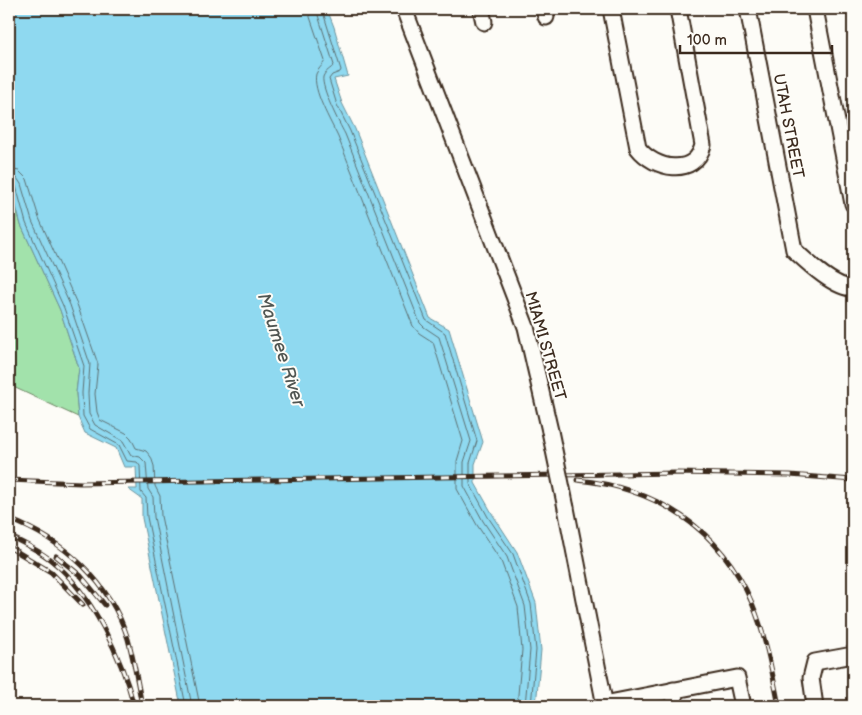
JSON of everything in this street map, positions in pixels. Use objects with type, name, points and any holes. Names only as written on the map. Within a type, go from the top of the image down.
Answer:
[{"type":"street","name":"MIAMI STREET","points":[[404,9],[526,328],[566,508],[604,705]]},
{"type":"street","points":[[611,9],[638,148],[650,160],[658,164],[676,167],[698,158],[703,145],[678,9]]},
{"type":"street","name":"UTAH STREET","points":[[748,9],[794,250],[830,279],[853,288]]},
{"type":"street","points":[[815,9],[853,204]]},
{"type":"street","points":[[815,706],[811,678],[816,662],[853,655]]},
{"type":"street","points":[[604,705],[737,678],[743,706]]},
{"type":"street","points":[[673,690],[676,706]]},
{"type":"green space","points":[[9,180],[21,225],[60,310],[79,368],[76,393],[78,417],[9,385]]},
{"type":"water","name":"Maumee River","points":[[9,9],[327,9],[348,76],[334,79],[342,103],[355,129],[430,318],[449,329],[483,442],[475,464],[475,483],[517,552],[536,603],[541,650],[536,706],[181,706],[142,518],[142,499],[128,489],[137,489],[136,467],[124,467],[116,448],[85,433],[78,417],[76,393],[79,368],[60,310],[21,225],[9,180]]},
{"type":"railway","points":[[9,480],[81,483],[677,473],[790,475],[853,480]]},
{"type":"railway","points":[[577,480],[606,484],[658,502],[682,516],[704,533],[723,554],[739,577],[757,616],[768,654],[779,706]]},
{"type":"railway","points":[[9,519],[29,528],[66,551],[97,582],[110,599],[128,639],[142,706]]},
{"type":"railway","points":[[9,536],[47,557],[80,590],[113,647],[122,667],[134,706]]},
{"type":"railway","points":[[9,547],[51,572],[83,605]]},
{"type":"railway","points":[[56,556],[81,576],[105,605]]}]
